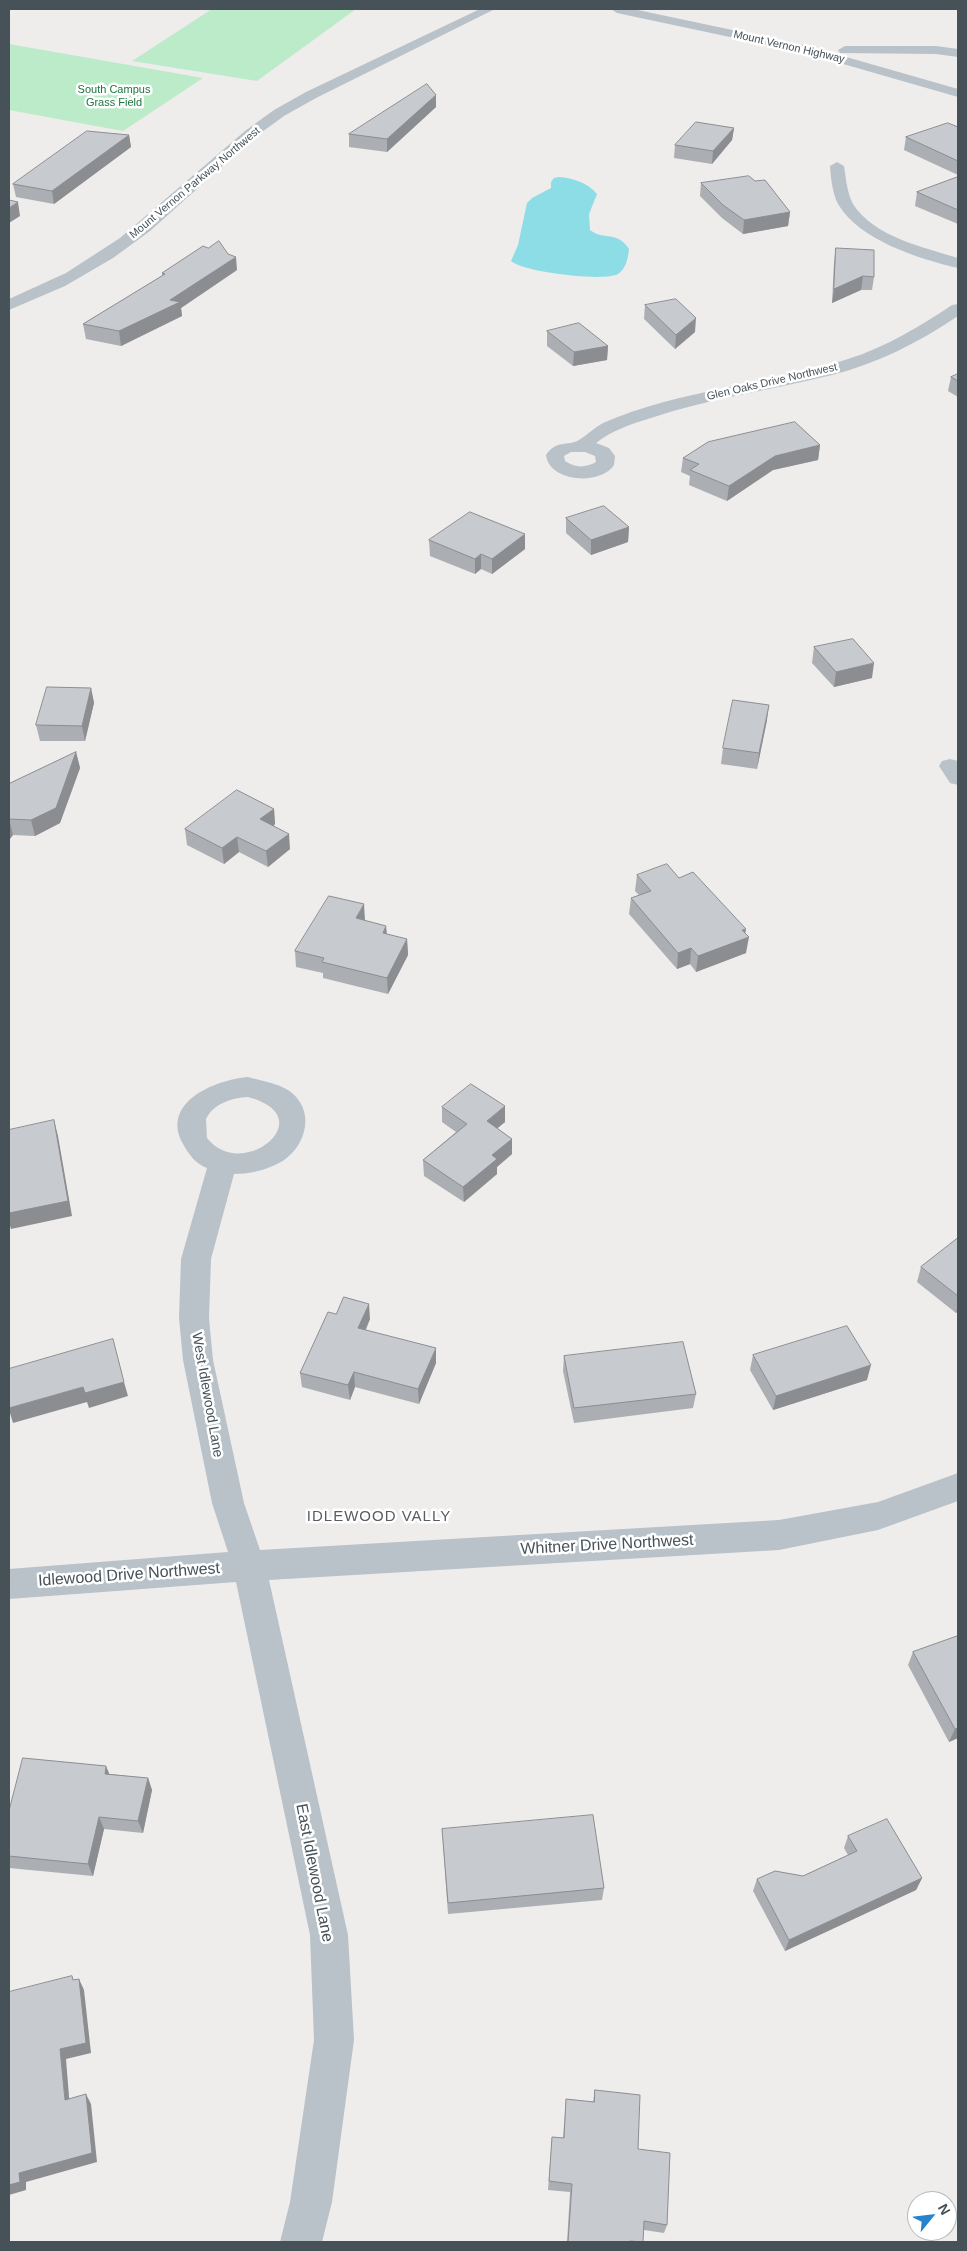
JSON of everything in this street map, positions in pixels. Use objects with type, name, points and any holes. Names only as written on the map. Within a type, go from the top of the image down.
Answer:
[{"type":"street","name":"Mount Vernon Parkway Northwest","points":[[9,305],[70,277],[108,255],[131,238],[251,133],[287,109],[311,95],[489,9]]},
{"type":"street","name":"Mount Vernon Highway","points":[[617,9],[808,50],[958,93]]},
{"type":"street","points":[[808,50],[919,50],[953,53]]},
{"type":"street","points":[[894,74],[924,56],[953,53]]},
{"type":"street","points":[[837,166],[842,195],[847,206],[857,218],[888,238],[958,264]]},
{"type":"street","name":"Glen Oaks Drive Northwest","points":[[587,446],[586,443],[590,439],[606,428],[660,409],[716,394],[824,371],[881,353],[921,333],[958,309]]},
{"type":"street","name":"West Idlewood Lane","points":[[223,1162],[196,1259],[194,1318],[198,1360],[228,1503],[249,1566]]},
{"type":"street","name":"Whitner Drive Northwest","points":[[249,1566],[779,1535],[878,1516],[958,1487]]},
{"type":"street","name":"Idlewood Drive Northwest","points":[[9,1584],[249,1566]]},
{"type":"street","name":"East Idlewood Lane","points":[[249,1566],[329,1935],[334,2040],[311,2202],[301,2242]]},
{"type":"green space","points":[[212,9],[356,9],[257,81],[132,61]]},
{"type":"green space","name":"South Campus Grass Field","points":[[9,44],[203,78],[123,131],[9,110]]},
{"type":"water","points":[[559,177],[580,182],[597,194],[589,214],[590,230],[600,235],[620,240],[629,249],[625,266],[618,274],[597,277],[564,275],[531,269],[511,261],[518,245],[527,203],[532,198],[551,188],[551,182],[554,178]]},
{"type":"building","points":[[427,84],[436,95],[387,139],[349,134]]},
{"type":"building","points":[[696,122],[734,128],[713,151],[675,145]]},
{"type":"building","points":[[948,123],[958,127],[958,161],[906,137]]},
{"type":"building","points":[[87,131],[129,135],[52,191],[13,184]]},
{"type":"building","points":[[749,176],[755,181],[765,180],[790,212],[744,220],[723,205],[701,183]]},
{"type":"building","points":[[958,177],[958,210],[917,192]]},
{"type":"building","points":[[9,200],[18,202],[9,208]]},
{"type":"building","points":[[219,241],[228,254],[236,257],[170,300],[180,302],[119,331],[83,324],[165,274],[162,273],[203,246],[208,248]]},
{"type":"building","points":[[836,248],[874,250],[874,277],[863,276],[834,289]]},
{"type":"building","points":[[676,299],[696,318],[676,335],[645,305]]},
{"type":"building","points":[[579,323],[608,346],[574,352],[547,331]]},
{"type":"building","points":[[958,374],[958,381],[951,377]]},
{"type":"building","points":[[795,422],[820,445],[775,456],[729,486],[690,470],[699,464],[683,458],[708,442]]},
{"type":"building","points":[[604,506],[629,527],[591,540],[566,518]]},
{"type":"building","points":[[470,512],[525,534],[492,559],[481,554],[475,559],[429,540]]},
{"type":"building","points":[[853,639],[874,663],[836,672],[814,647]]},
{"type":"building","points":[[47,687],[91,688],[82,726],[36,725]]},
{"type":"building","points":[[733,700],[769,705],[759,753],[723,748]]},
{"type":"building","points":[[76,752],[56,808],[31,820],[9,819],[9,784]]},
{"type":"building","points":[[237,790],[274,809],[260,819],[289,834],[266,851],[237,837],[222,848],[185,829]]},
{"type":"building","points":[[667,864],[679,878],[693,872],[746,929],[742,930],[749,937],[698,956],[691,948],[678,953],[631,898],[651,891],[637,875]]},
{"type":"building","points":[[329,896],[364,904],[356,918],[386,926],[383,933],[407,939],[387,978],[322,962],[324,958],[295,951]]},
{"type":"building","points":[[471,1084],[505,1106],[487,1121],[512,1139],[492,1155],[497,1159],[463,1187],[423,1160],[467,1124],[442,1107]]},
{"type":"building","points":[[54,1120],[68,1201],[9,1213],[9,1130]]},
{"type":"building","points":[[958,1238],[958,1296],[921,1267]]},
{"type":"building","points":[[344,1297],[369,1304],[358,1328],[436,1348],[418,1389],[354,1372],[348,1385],[300,1373],[328,1312],[336,1314]]},
{"type":"building","points":[[847,1326],[871,1365],[776,1396],[753,1355]]},
{"type":"building","points":[[113,1339],[124,1382],[85,1393],[83,1387],[9,1408],[9,1369]]},
{"type":"building","points":[[683,1342],[696,1394],[574,1408],[564,1356]]},
{"type":"building","points":[[958,1636],[958,1728],[955,1729],[913,1652]]},
{"type":"building","points":[[23,1758],[106,1766],[105,1774],[148,1778],[138,1821],[99,1817],[88,1864],[9,1856],[9,1811]]},
{"type":"building","points":[[593,1815],[604,1888],[448,1903],[442,1829]]},
{"type":"building","points":[[887,1819],[922,1878],[789,1940],[757,1879],[775,1871],[803,1876],[857,1851],[848,1836]]},
{"type":"building","points":[[72,1976],[73,1980],[79,1979],[86,2043],[60,2049],[65,2100],[86,2094],[92,2153],[19,2173],[20,2182],[9,2185],[9,1992]]},
{"type":"building","points":[[595,2090],[640,2095],[638,2149],[670,2153],[667,2225],[644,2221],[643,2242],[568,2242],[572,2184],[549,2181],[552,2137],[564,2138],[566,2099],[594,2102]]},
{"type":"district","name":"IDLEWOOD VALLY","points":[[379,1517]]}]
